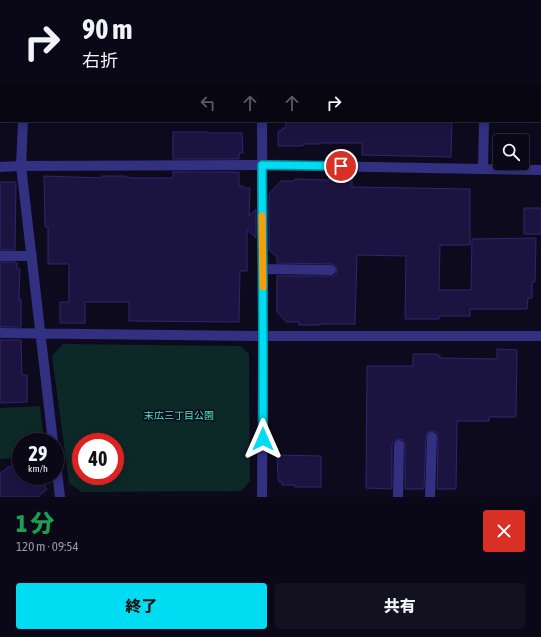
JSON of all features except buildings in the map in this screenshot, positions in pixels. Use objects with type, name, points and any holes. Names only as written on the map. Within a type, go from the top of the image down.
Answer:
[{"type":"street","points":[[23,122],[22,166],[53,433]]},
{"type":"street","points":[[262,122],[262,497]]},
{"type":"street","points":[[483,169],[484,122]]},
{"type":"street","points":[[0,167],[262,165],[541,170]]},
{"type":"street","points":[[0,256],[32,256]]},
{"type":"street","points":[[263,269],[330,270]]},
{"type":"street","points":[[0,333],[263,336],[541,336]]},
{"type":"street","points":[[430,497],[432,437]]},
{"type":"street","points":[[398,497],[399,445]]},
{"type":"street","points":[[59,485],[60,497]]},
{"type":"green space","name":"末広三丁目公園","points":[[63,344],[241,346],[249,354],[250,481],[241,491],[82,492],[69,483],[64,446],[64,433],[62,433],[52,356]]},
{"type":"green space","points":[[40,406],[43,433],[12,433],[12,458],[0,459],[0,408]]},
{"type":"slow traffic","points":[[262,216],[263,287]]},
{"type":"route","points":[[263,439],[262,165],[341,166]]}]
